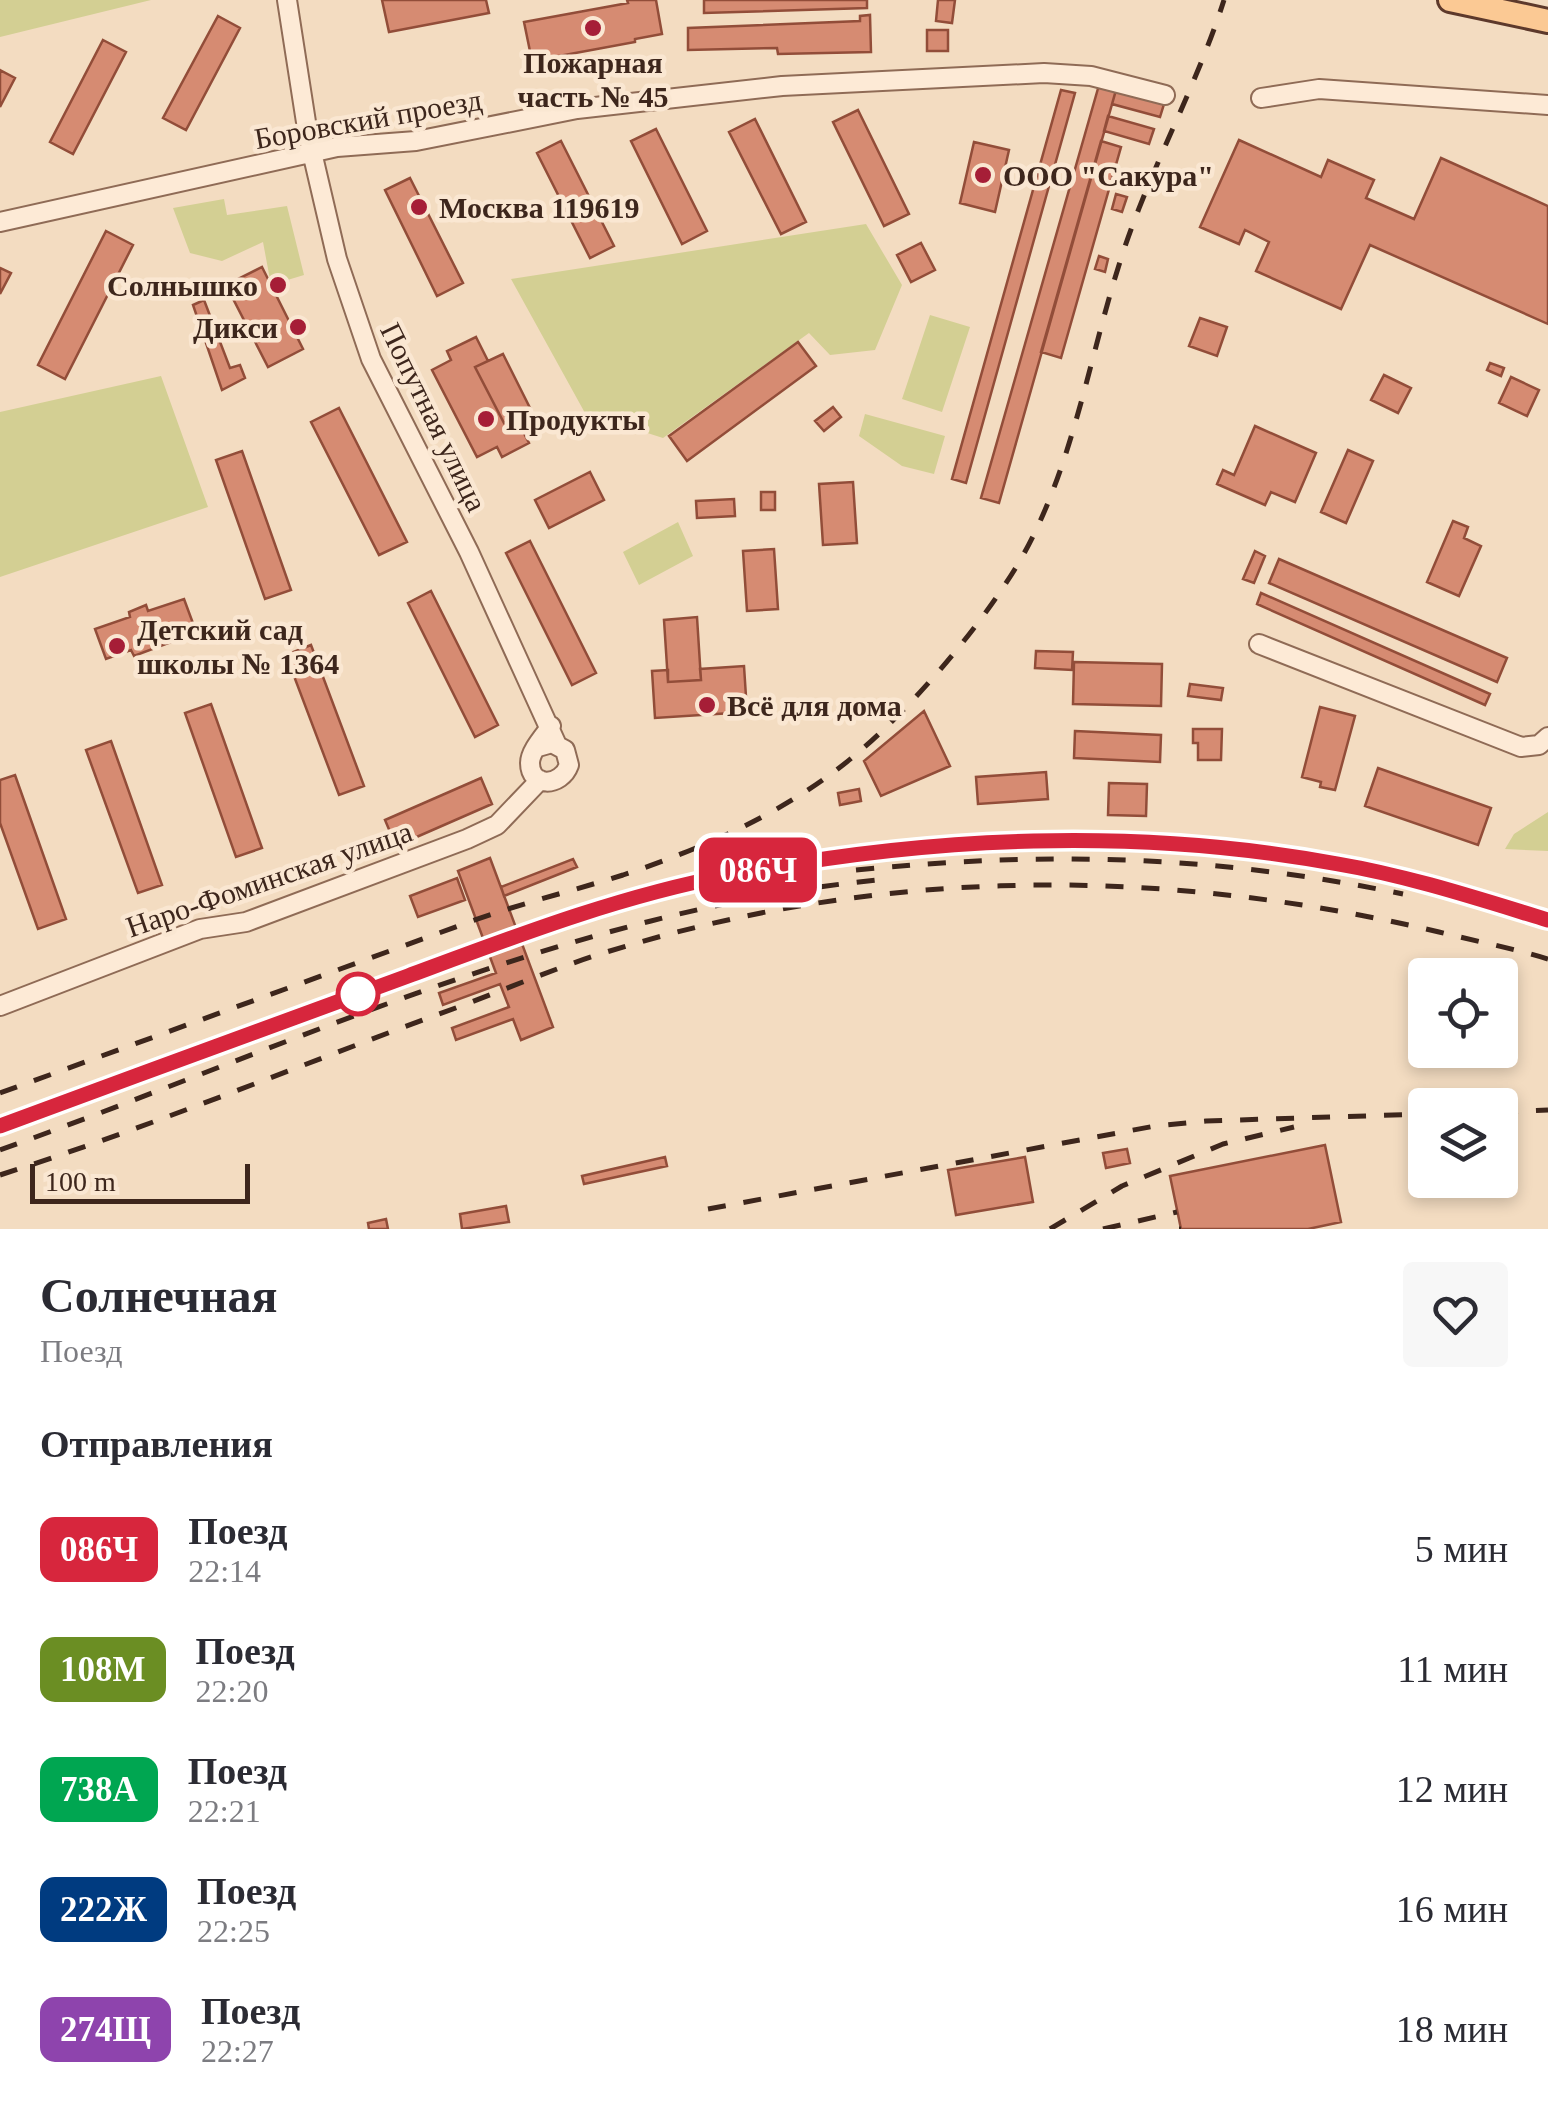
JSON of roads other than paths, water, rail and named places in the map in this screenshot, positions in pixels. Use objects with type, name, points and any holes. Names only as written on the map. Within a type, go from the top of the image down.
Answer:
[{"type":"main road","points":[[1450,0],[1548,21]]},
{"type":"street","name":"Попутная улица","points":[[287,0],[308,135],[337,259],[370,359],[469,552],[554,735]]},
{"type":"street","name":"Боровский проезд","points":[[0,222],[337,147],[416,141],[576,109],[782,86],[1044,73],[1091,76],[1165,95]]},
{"type":"street","points":[[1261,98],[1319,89],[1548,104]]},
{"type":"street","points":[[1260,644],[1521,747],[1540,745],[1548,737]]},
{"type":"street","points":[[554,735],[568,755],[568,770],[558,780],[540,780],[530,766],[532,756],[554,735]]},
{"type":"street","name":"Наро-Фоминская улица","points":[[0,1006],[200,929],[246,922],[467,839],[496,825],[540,780]]},
{"type":"railway","points":[[0,1093],[481,918],[677,855],[731,832],[808,790],[881,732],[955,651],[998,595],[1034,534],[1064,459],[1130,231],[1224,0]]},
{"type":"railway","points":[[0,1126],[559,921],[687,884],[805,861],[957,844],[1187,844],[1365,868],[1548,920]]},
{"type":"railway","points":[[856,870],[996,860],[1130,860],[1264,871],[1403,894]]},
{"type":"railway","points":[[0,1150],[430,988],[540,952],[650,921],[762,897],[876,880]]},
{"type":"railway","points":[[0,1175],[597,955],[701,926],[806,905],[911,891],[1016,885],[1122,887],[1227,895],[1333,910],[1548,959]]},
{"type":"railway","points":[[1518,1111],[1548,1110]]},
{"type":"railway","points":[[708,1209],[1155,1126],[1408,1115]]},
{"type":"railway","points":[[1050,1229],[1122,1186],[1223,1144],[1294,1127]]},
{"type":"railway","points":[[1103,1229],[1177,1212]]},
{"type":"train","name":"086Ч","points":[[0,1126],[584,913],[727,875],[806,862],[976,844],[1069,840],[1160,843],[1340,864],[1548,920]]},
{"type":"place","name":"Пожарная часть № 45","points":[[593,28]]},
{"type":"place","name":"ООО \"Сакура\"","points":[[983,175]]},
{"type":"place","name":"Москва 119619","points":[[419,207]]},
{"type":"place","name":"Солнышко","points":[[278,285]]},
{"type":"place","name":"Дикси","points":[[298,327]]},
{"type":"place","name":"Продукты","points":[[486,419]]},
{"type":"place","name":"Детский сад школы № 1364","points":[[117,646]]},
{"type":"place","name":"Всё для дома","points":[[707,705]]}]
